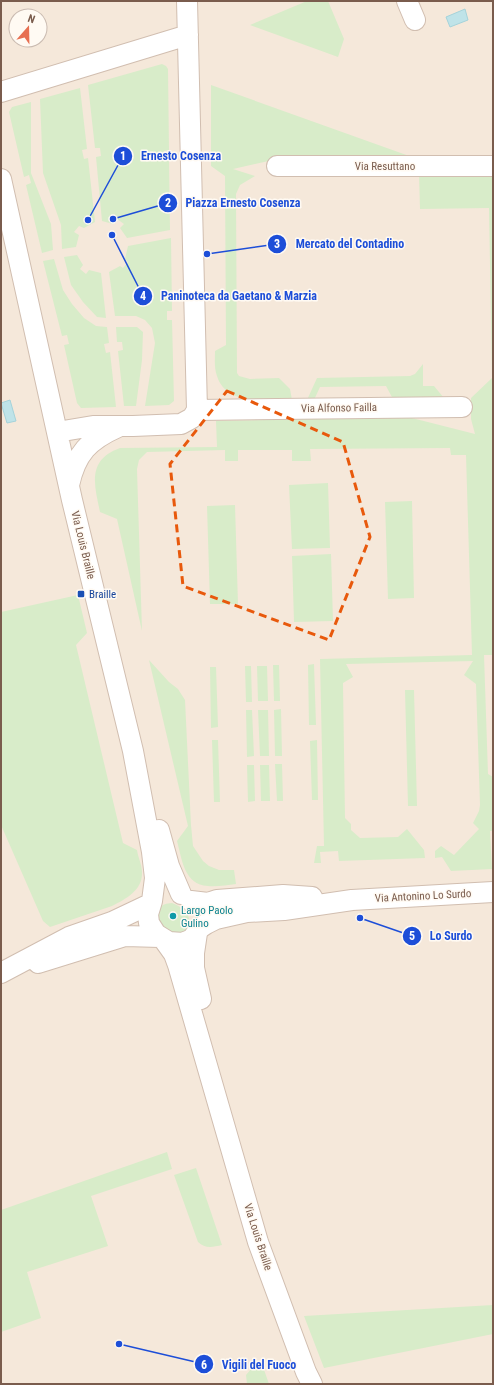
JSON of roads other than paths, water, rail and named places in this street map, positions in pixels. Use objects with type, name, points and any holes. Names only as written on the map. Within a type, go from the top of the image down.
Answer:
[{"type":"street","points":[[57,432],[93,426],[181,424],[207,410],[188,35],[188,1]]},
{"type":"street","points":[[407,1],[415,20]]},
{"type":"street","points":[[1,92],[188,35]]},
{"type":"street","name":"Via Resuttano","points":[[277,166],[493,166]]},
{"type":"street","name":"Via Louis Braille","points":[[1,179],[69,485],[133,750]]},
{"type":"street","name":"Via Alfonso Failla","points":[[207,410],[462,406]]},
{"type":"street","points":[[69,485],[77,458],[86,447],[104,433],[120,426]]},
{"type":"street","points":[[133,750],[169,866],[186,898],[200,915],[201,920],[194,953],[194,968],[200,992],[217,1100]]},
{"type":"street","points":[[133,750],[152,852],[155,878],[148,914],[149,923],[156,934],[174,954],[217,1100]]},
{"type":"street","points":[[3,972],[69,937],[112,922],[151,902],[162,894],[174,892],[186,898],[208,902],[283,895],[352,900]]},
{"type":"street","name":"Via Antonino Lo Surdo","points":[[352,900],[493,892]]},
{"type":"street","points":[[3,972],[38,963],[125,936],[162,939],[173,943],[183,943],[192,939],[198,930],[216,919],[235,914],[284,910],[352,900]]},
{"type":"street","name":"Via Louis Braille","points":[[217,1100],[258,1242],[309,1380]]},
{"type":"water","points":[[465,9],[468,20],[450,27],[446,17]]},
{"type":"water","points":[[10,400],[16,421],[7,423],[1,403]]},
{"type":"place","name":"Piazza Ernesto Cosenza","points":[[113,219]]},
{"type":"place","name":"Ernesto Cosenza","points":[[88,220]]},
{"type":"place","name":"Paninoteca da Gaetano & Marzia","points":[[112,235]]},
{"type":"place","name":"Mercato del Contadino","points":[[207,254]]},
{"type":"place","name":"Braille","points":[[81,594]]},
{"type":"place","name":"Largo Paolo Gulino","points":[[173,916]]},
{"type":"place","name":"Lo Surdo","points":[[360,918]]},
{"type":"place","name":"Vigili del Fuoco","points":[[119,1344]]}]
